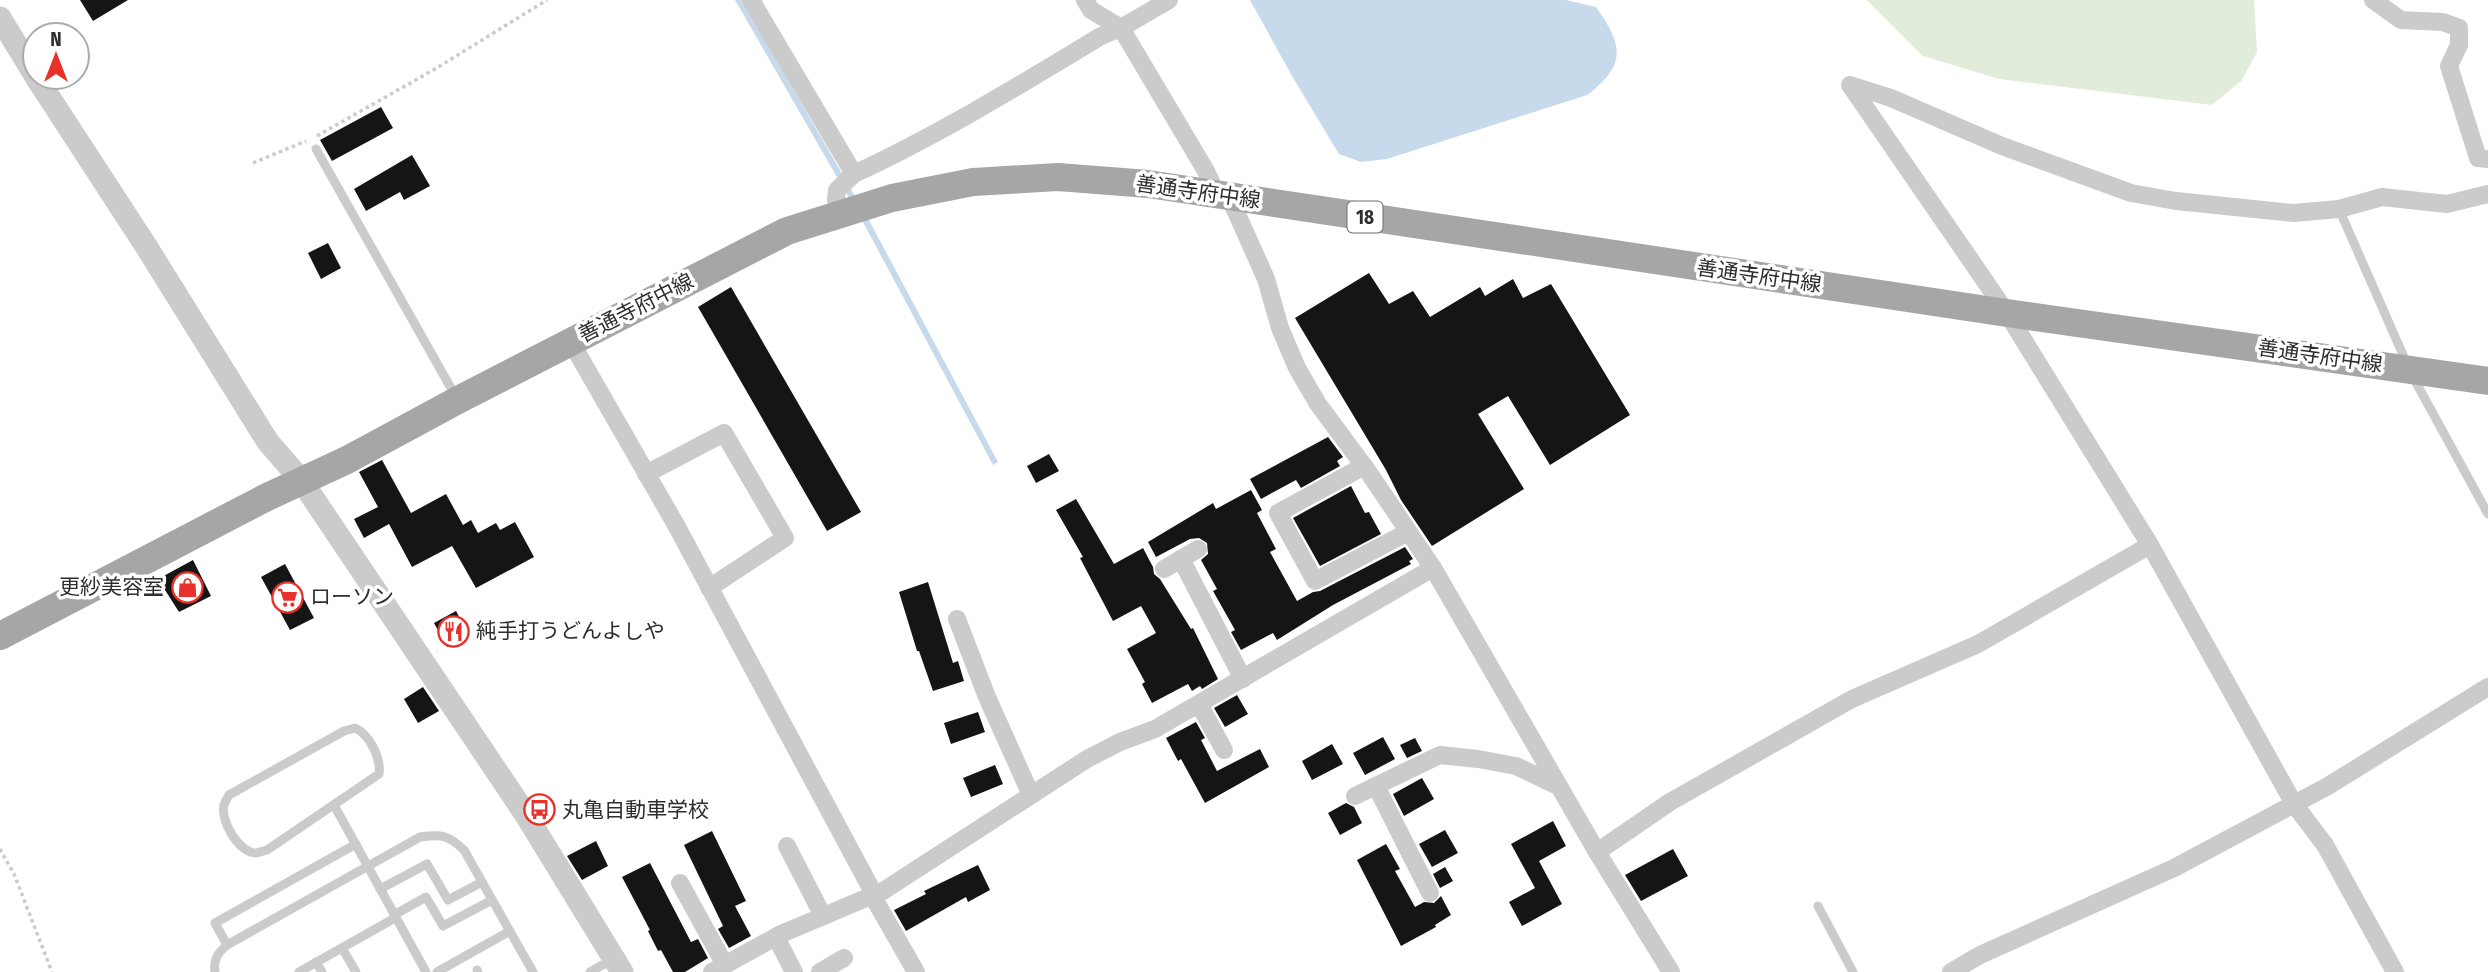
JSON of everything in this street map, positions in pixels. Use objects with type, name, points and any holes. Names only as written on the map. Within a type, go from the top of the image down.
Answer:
[{"type":"main road","name":"善通寺府中線","points":[[3,627],[347,460],[787,231],[892,198],[973,182],[1099,179],[2488,381]]},
{"type":"street","points":[[751,0],[854,174]]},
{"type":"street","points":[[1085,0],[1091,10],[1121,28],[1223,196],[1266,279],[1280,327],[1297,368],[1318,404],[1433,568],[1597,852],[1671,972]]},
{"type":"street","points":[[840,213],[836,200],[837,190],[854,174],[913,147],[1101,36],[1121,28],[1169,0]]},
{"type":"street","points":[[2373,0],[2401,20],[2442,22],[2459,28],[2459,46],[2449,66],[2478,158],[2488,159]]},
{"type":"street","points":[[0,18],[21,53]]},
{"type":"street","points":[[2395,972],[2325,845],[2294,804],[2150,545],[2007,313],[1850,85],[1891,98],[2002,146],[2132,193],[2176,201],[2292,213],[2339,209],[2382,197],[2447,204],[2488,194]]},
{"type":"street","points":[[45,91],[146,246],[268,442],[301,480],[526,815],[618,965]]},
{"type":"street","points":[[571,342],[709,588],[916,972]]},
{"type":"street","points":[[646,474],[724,433],[785,538],[709,588]]},
{"type":"street","points":[[1364,466],[1278,513],[1315,581],[1408,531]]},
{"type":"street","points":[[1597,852],[1670,802],[1852,699],[1978,644],[2150,545]]},
{"type":"street","points":[[1164,569],[1198,549]]},
{"type":"street","points":[[1181,559],[1243,679]]},
{"type":"street","points":[[680,883],[718,968],[776,937],[883,891],[1087,759],[1120,742],[1155,729],[1433,568]]},
{"type":"street","points":[[957,619],[987,697],[1031,795]]},
{"type":"street","points":[[1951,972],[1980,955],[2174,868],[2328,786],[2488,687]]},
{"type":"street","points":[[1199,704],[1224,750]]},
{"type":"street","points":[[1355,796],[1440,755],[1516,766],[1559,786]]},
{"type":"street","points":[[1376,786],[1430,893]]},
{"type":"street","points":[[788,846],[823,916]]},
{"type":"street","points":[[776,937],[794,972]]},
{"type":"street","points":[[820,972],[844,958]]},
{"type":"lane","points":[[316,149],[458,400]]},
{"type":"lane","points":[[2339,209],[2408,369],[2488,514]]},
{"type":"lane","points":[[355,728],[362,732],[377,755],[379,774],[334,805],[267,850],[255,853],[243,849],[224,816],[224,805],[229,795],[344,731],[355,728]]},
{"type":"lane","points":[[334,805],[426,972]]},
{"type":"lane","points":[[215,972],[217,954],[227,945],[420,837],[438,834],[453,839],[464,850],[533,972]]},
{"type":"lane","points":[[227,945],[215,923],[356,844]]},
{"type":"lane","points":[[380,889],[427,864],[448,900],[482,882]]},
{"type":"lane","points":[[299,972],[426,897],[443,926],[492,900]]},
{"type":"lane","points":[[1818,906],[1853,972]]},
{"type":"lane","points":[[437,972],[509,932]]},
{"type":"lane","points":[[342,948],[356,972]]},
{"type":"lane","points":[[316,962],[322,972]]},
{"type":"lane","points":[[590,972],[618,965]]},
{"type":"path","points":[[253,163],[311,140],[435,69],[547,0]]},
{"type":"path","points":[[0,849],[14,874],[52,972]]},
{"type":"green space","points":[[1867,0],[2254,0],[2257,52],[2242,80],[2212,105],[1999,79],[1923,56]]},
{"type":"water","points":[[735,0],[742,0],[870,222],[998,462],[993,465],[864,224]]},
{"type":"water","points":[[1250,0],[1566,0],[1596,7],[1612,33],[1617,54],[1609,74],[1587,95],[1387,159],[1361,162],[1339,154]]},
{"type":"building","points":[[80,0],[128,0],[93,21]]},
{"type":"building","points":[[381,107],[393,128],[332,161],[320,140]]},
{"type":"building","points":[[412,155],[430,186],[404,200],[400,192],[366,211],[354,189]]},
{"type":"building","points":[[328,243],[341,268],[321,279],[308,253]]},
{"type":"building","points":[[1369,273],[1389,304],[1413,291],[1430,317],[1480,287],[1485,296],[1513,279],[1523,298],[1551,284],[1630,415],[1550,465],[1508,396],[1478,414],[1524,489],[1432,546],[1401,500],[1386,470],[1295,318]]},
{"type":"building","points":[[731,287],[861,512],[827,531],[698,307]]},
{"type":"building","points":[[1328,437],[1343,457],[1337,461],[1340,466],[1301,488],[1296,480],[1261,499],[1250,479]]},
{"type":"building","points":[[1049,454],[1059,471],[1036,483],[1027,466]]},
{"type":"building","points":[[382,460],[411,513],[446,494],[463,525],[471,520],[478,533],[496,523],[500,530],[515,522],[534,557],[476,588],[452,546],[412,567],[389,524],[364,538],[354,519],[378,507],[359,472]]},
{"type":"building","points":[[1351,486],[1365,513],[1369,512],[1381,534],[1320,566],[1293,518]]},
{"type":"building","points":[[1251,490],[1262,510],[1257,513],[1276,549],[1270,552],[1297,601],[1405,547],[1413,559],[1409,561],[1411,564],[1333,605],[1277,640],[1273,633],[1241,650],[1231,632],[1235,630],[1213,591],[1217,589],[1201,560],[1208,554],[1207,543],[1199,538],[1190,539],[1156,557],[1148,542],[1213,503],[1216,509]]},
{"type":"building","points":[[1076,499],[1114,564],[1143,548],[1154,574],[1160,579],[1191,629],[1193,628],[1218,679],[1202,689],[1200,686],[1192,691],[1188,684],[1152,703],[1142,684],[1145,682],[1127,649],[1156,633],[1141,606],[1113,621],[1080,558],[1083,557],[1056,510]]},
{"type":"building","points":[[193,560],[211,596],[179,612],[158,579]]},
{"type":"building","name":"ローソン","points":[[285,564],[314,618],[290,630],[261,577]]},
{"type":"building","points":[[928,582],[953,663],[958,661],[964,681],[933,691],[917,651],[899,592]]},
{"type":"building","points":[[456,611],[469,635],[447,647],[434,623]]},
{"type":"building","points":[[423,687],[439,711],[418,723],[404,699]]},
{"type":"building","points":[[1237,695],[1248,714],[1225,727],[1214,708]]},
{"type":"building","points":[[978,712],[985,732],[951,744],[944,723]]},
{"type":"building","points":[[1196,722],[1205,738],[1201,740],[1217,771],[1260,749],[1269,767],[1205,803],[1166,738]]},
{"type":"building","points":[[1383,737],[1395,759],[1365,775],[1353,753]]},
{"type":"building","points":[[1415,738],[1422,751],[1407,758],[1400,745]]},
{"type":"building","points":[[1332,744],[1343,764],[1312,780],[1302,761]]},
{"type":"building","points":[[995,765],[1003,784],[971,797],[963,778]]},
{"type":"building","points":[[1422,778],[1434,799],[1404,816],[1393,794]]},
{"type":"building","points":[[1346,803],[1354,807],[1362,823],[1340,835],[1328,813]]},
{"type":"building","points":[[1553,821],[1566,846],[1539,861],[1562,904],[1522,926],[1509,902],[1535,888],[1511,844]]},
{"type":"building","points":[[1445,830],[1458,853],[1432,867],[1419,844]]},
{"type":"building","points":[[712,831],[746,901],[735,906],[751,936],[729,948],[718,929],[723,926],[684,845]]},
{"type":"building","points":[[596,841],[608,866],[582,880],[567,856]]},
{"type":"building","points":[[1386,844],[1400,869],[1395,871],[1415,907],[1424,902],[1434,903],[1441,896],[1451,915],[1435,925],[1436,927],[1401,946],[1357,860]]},
{"type":"building","points":[[1673,849],[1688,876],[1641,901],[1625,875]]},
{"type":"building","points":[[650,863],[691,942],[698,939],[708,958],[685,972],[673,972],[661,950],[658,951],[622,877]]},
{"type":"building","points":[[978,865],[990,890],[968,902],[966,897],[906,931],[894,910],[926,894],[924,891]]},
{"type":"building","points":[[1445,867],[1453,881],[1440,888],[1433,874]]},
{"type":"place","name":"更紗美容室","points":[[187,587]]},
{"type":"place","name":"ローソン","points":[[287,597]]},
{"type":"place","name":"純手打うどんよしや","points":[[453,631]]},
{"type":"place","name":"丸亀自動車学校","points":[[539,810]]}]
